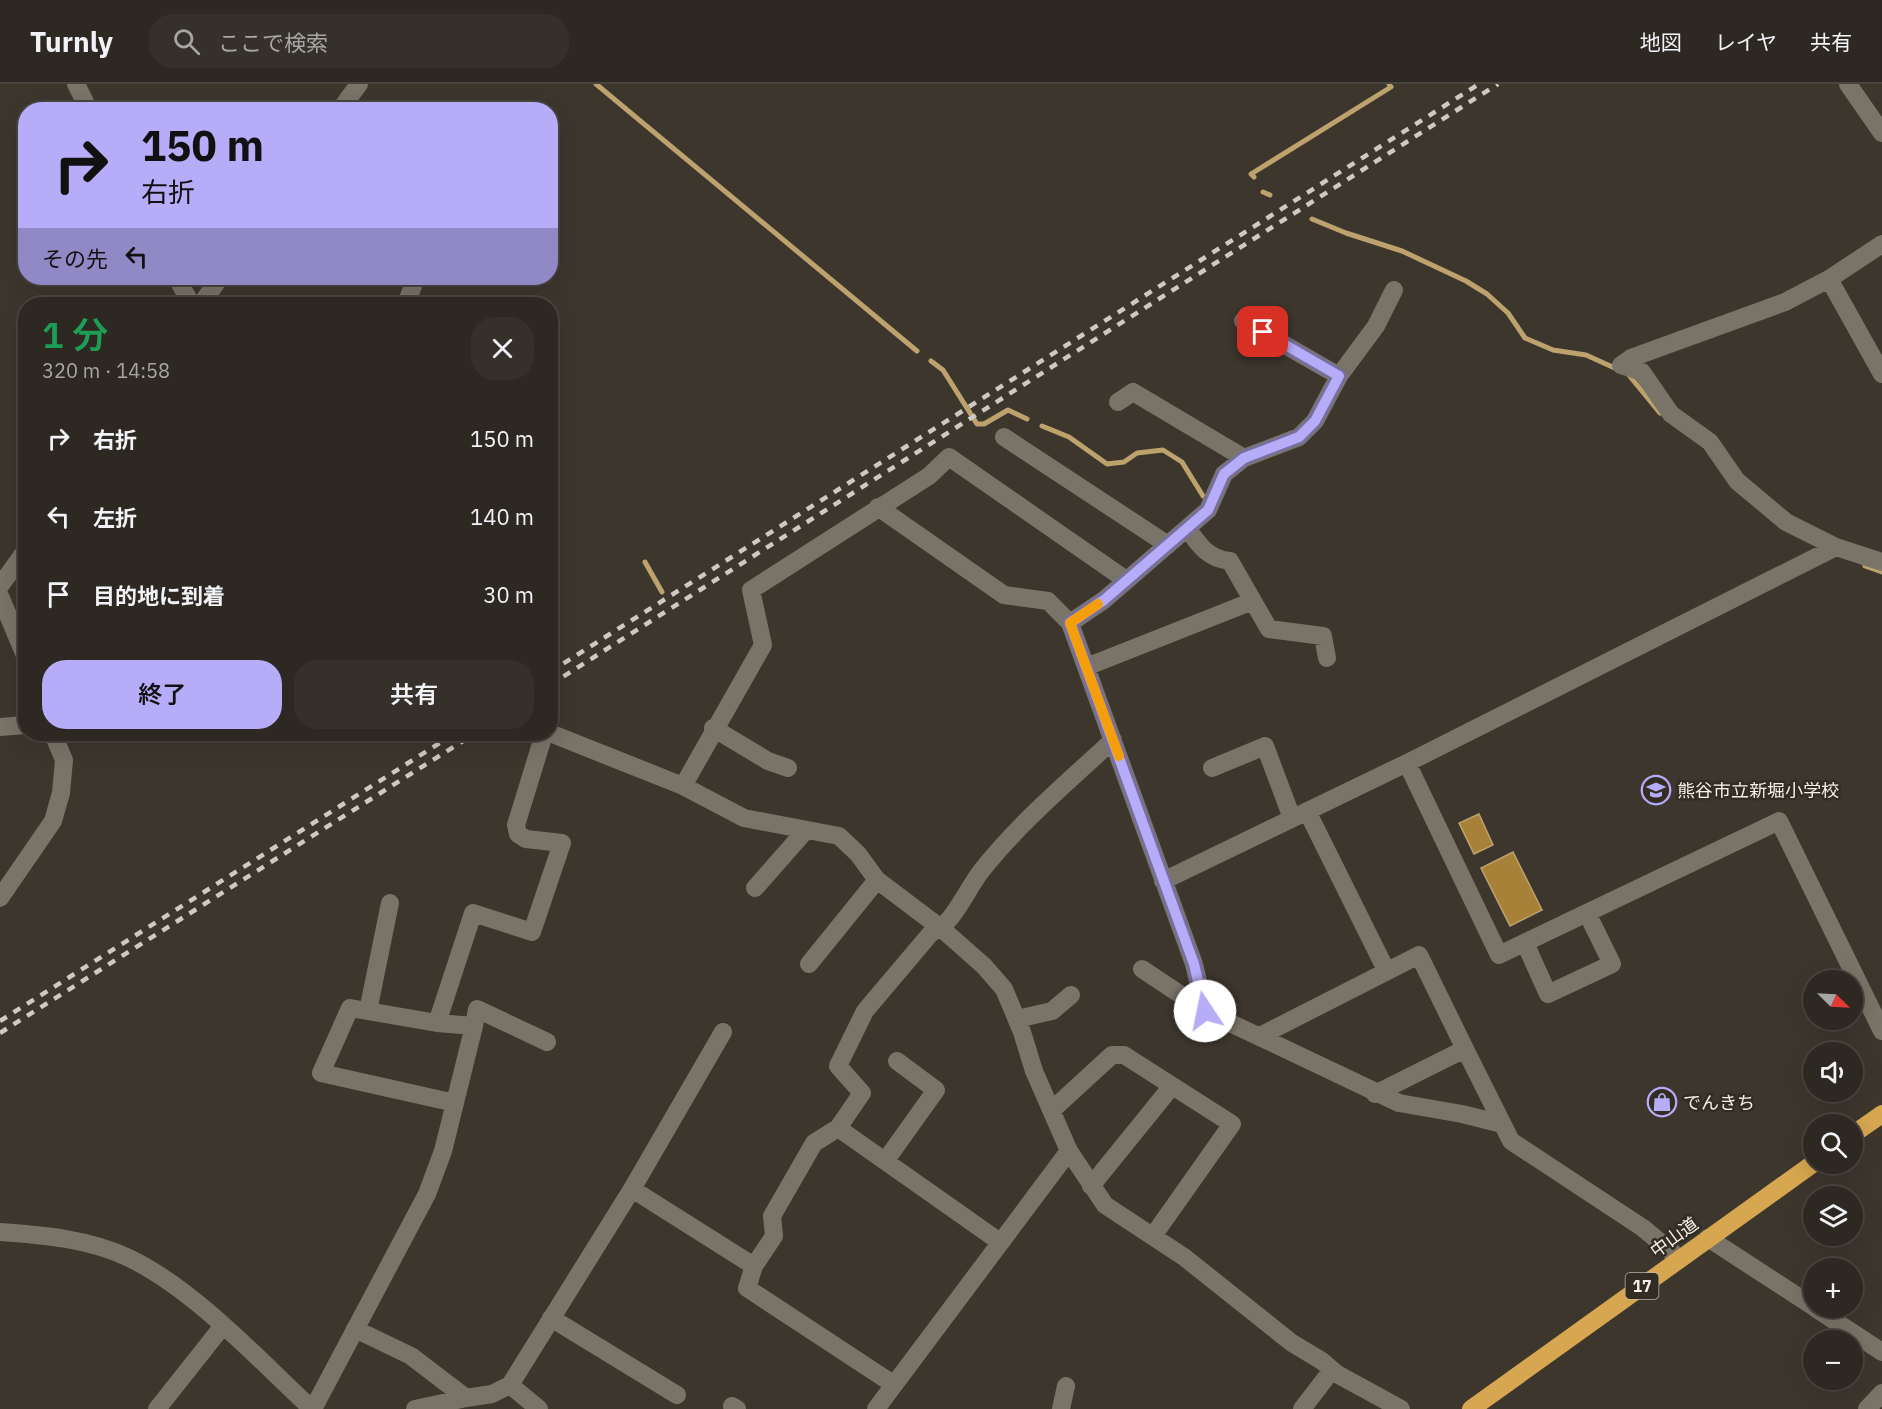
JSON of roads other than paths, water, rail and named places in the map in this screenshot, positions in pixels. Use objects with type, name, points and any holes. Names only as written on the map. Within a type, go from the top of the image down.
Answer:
[{"type":"highway","points":[[1863,1127],[1882,1114]]},
{"type":"highway","name":"中山道","points":[[1471,1409],[1803,1171]]},
{"type":"street","points":[[76,84],[85,102]]},
{"type":"street","points":[[346,102],[359,84]]},
{"type":"street","points":[[1848,84],[1882,133]]},
{"type":"street","points":[[1882,244],[1829,279],[1785,302],[1631,358],[1621,365],[1642,372],[1671,414],[1710,442],[1737,481],[1786,522],[1836,547],[1882,562]]},
{"type":"street","points":[[1829,279],[1882,374]]},
{"type":"street","points":[[1070,623],[1104,600],[1208,510],[1224,474],[1244,458],[1299,437],[1315,421],[1339,376],[1376,326],[1394,290]]},
{"type":"street","points":[[1244,321],[1339,376]]},
{"type":"street","points":[[1118,402],[1133,392],[1244,458]]},
{"type":"street","points":[[1004,437],[1168,545]]},
{"type":"street","points":[[683,786],[713,728],[763,645],[751,590],[929,476],[949,457],[1126,580]]},
{"type":"street","points":[[878,507],[1004,596],[1048,602],[1070,623],[1194,964],[1205,1011]]},
{"type":"street","points":[[1187,528],[1204,551],[1218,560],[1230,561],[1269,629],[1323,636],[1327,658]]},
{"type":"street","points":[[1163,881],[1407,763],[1836,547]]},
{"type":"street","points":[[0,586],[18,561]]},
{"type":"street","points":[[0,596],[18,639]]},
{"type":"street","points":[[1086,667],[1253,601]]},
{"type":"street","points":[[0,727],[18,726]]},
{"type":"street","points":[[713,728],[768,761],[788,768]]},
{"type":"street","points":[[558,736],[683,786],[744,818],[839,836],[858,854],[877,880],[942,929],[984,966],[1004,988],[1034,1071],[1069,1151],[1105,1205],[1211,1278],[1292,1343],[1332,1370],[1401,1409]]},
{"type":"street","points":[[893,1384],[747,1288],[754,1266],[774,1236],[772,1216],[814,1143],[838,1128],[862,1093],[838,1066],[865,1011],[931,933],[942,929],[971,883],[1007,838],[1113,740]]},
{"type":"street","points":[[0,898],[53,821],[61,793],[64,760],[56,741]]},
{"type":"street","points":[[437,1023],[473,913],[532,932],[562,843],[526,839],[518,834],[516,825],[542,741]]},
{"type":"street","points":[[1212,768],[1265,746],[1299,814],[1386,970]]},
{"type":"street","points":[[1407,763],[1499,955],[1779,821],[1882,1031]]},
{"type":"street","points":[[755,888],[806,830]]},
{"type":"street","points":[[809,964],[877,880]]},
{"type":"street","points":[[368,1011],[390,903]]},
{"type":"street","points":[[1525,943],[1548,994],[1590,974],[1612,963],[1587,913]]},
{"type":"street","points":[[1260,1036],[1419,955],[1511,1141],[1643,1228],[1680,1259]]},
{"type":"street","points":[[1142,969],[1205,1011],[1375,1094],[1399,1103],[1462,1114],[1502,1124]]},
{"type":"street","points":[[1017,1019],[1052,1011],[1071,995]]},
{"type":"street","points":[[455,1103],[321,1073],[350,1008],[437,1023],[474,1026]]},
{"type":"street","points":[[0,1232],[78,1241],[129,1258],[181,1289],[312,1409],[427,1194],[443,1151],[477,1009],[547,1042]]},
{"type":"street","points":[[415,1409],[492,1394],[510,1384],[632,1189],[723,1032]]},
{"type":"street","points":[[1375,1094],[1465,1049]]},
{"type":"street","points":[[1052,1110],[1112,1055],[1124,1055],[1232,1124],[1153,1236]]},
{"type":"street","points":[[886,1160],[936,1090],[897,1061]]},
{"type":"street","points":[[1091,1186],[1172,1086]]},
{"type":"street","points":[[838,1128],[1000,1242]]},
{"type":"street","points":[[876,1409],[1069,1151]]},
{"type":"street","points":[[632,1189],[754,1266]]},
{"type":"street","points":[[1708,1238],[1803,1301]]},
{"type":"street","points":[[551,1318],[676,1395]]},
{"type":"street","points":[[1829,1318],[1882,1352]]},
{"type":"street","points":[[157,1409],[222,1327]]},
{"type":"street","points":[[355,1329],[411,1356],[466,1398]]},
{"type":"street","points":[[1302,1409],[1332,1370]]},
{"type":"street","points":[[510,1384],[539,1409]]},
{"type":"street","points":[[1061,1409],[1066,1386]]},
{"type":"street","points":[[1867,1409],[1882,1393]]},
{"type":"waterway","points":[[596,84],[917,351]]},
{"type":"waterway","points":[[1254,177],[1251,174],[1391,87],[1389,84]]},
{"type":"waterway","points":[[1263,192],[1270,195]]},
{"type":"waterway","points":[[1312,219],[1346,233],[1402,251],[1466,281],[1487,294],[1508,313],[1525,338],[1553,350],[1586,355],[1617,369]]},
{"type":"waterway","points":[[931,361],[943,370],[977,424],[984,424],[1008,410],[1027,419]]},
{"type":"waterway","points":[[1628,374],[1660,413]]},
{"type":"waterway","points":[[1042,426],[1069,437],[1107,464],[1124,462],[1137,453],[1163,450],[1182,462],[1203,496]]},
{"type":"waterway","points":[[645,562],[662,592]]},
{"type":"waterway","points":[[1865,566],[1882,572]]},
{"type":"railway","points":[[558,667],[1479,84]]},
{"type":"railway","points":[[558,680],[1498,84]]},
{"type":"railway","points":[[0,1021],[443,741]]},
{"type":"railway","points":[[0,1033],[463,741]]},
{"type":"place","name":"熊谷市立新堀小学校","points":[[1656,790]]},
{"type":"place","name":"でんきち","points":[[1662,1102]]}]
